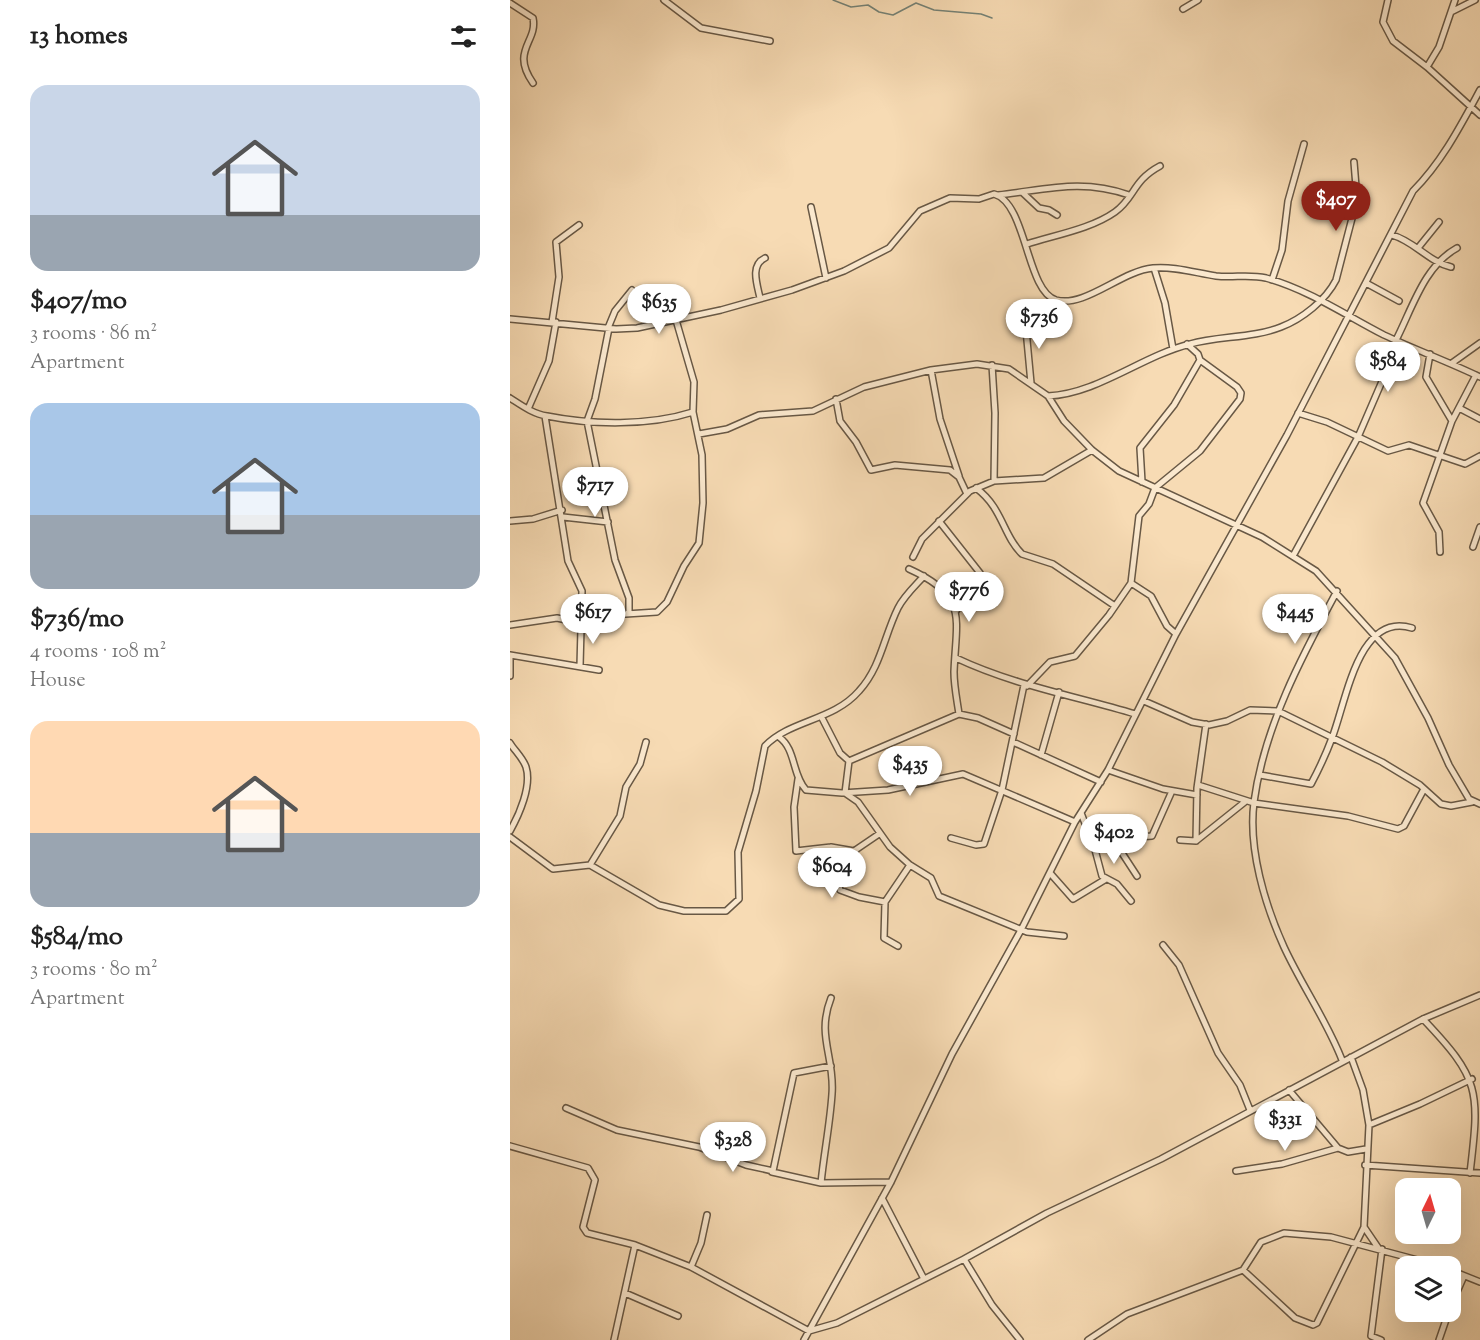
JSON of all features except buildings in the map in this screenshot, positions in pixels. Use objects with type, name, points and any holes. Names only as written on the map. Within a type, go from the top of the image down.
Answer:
[{"type":"street","points":[[664,0],[701,28],[770,41]]},
{"type":"street","points":[[1183,9],[1198,0]]},
{"type":"street","points":[[1388,0],[1383,22],[1388,34],[1480,115]]},
{"type":"street","points":[[1427,67],[1439,47],[1455,0]]},
{"type":"street","points":[[1451,12],[1475,0]]},
{"type":"street","points":[[510,3],[533,18],[533,28],[525,42],[521,57],[527,77],[533,84]]},
{"type":"street","points":[[804,1340],[891,1182],[952,1054],[1021,930],[1075,822],[1108,770],[1176,633],[1298,413],[1413,191],[1428,176],[1480,90]]},
{"type":"street","points":[[1272,280],[1281,250],[1288,201],[1304,144]]},
{"type":"street","points":[[1048,396],[1085,388],[1187,344],[1281,327],[1321,300],[1336,280],[1357,199],[1354,162]]},
{"type":"street","points":[[1027,244],[1098,221],[1115,212],[1146,173],[1160,166]]},
{"type":"street","points":[[510,319],[608,328],[637,328],[792,290],[826,278],[888,248],[920,211],[950,198],[972,199],[1054,186],[1072,186],[1129,195]]},
{"type":"street","points":[[1021,192],[1039,208],[1057,215]]},
{"type":"street","points":[[998,195],[1008,206],[1027,244],[1041,289],[1056,300],[1067,302],[1083,298],[1116,280],[1154,268],[1219,276],[1255,276],[1272,280],[1321,300],[1398,341],[1478,376],[1452,421],[1423,503],[1439,532],[1440,552]]},
{"type":"street","points":[[811,207],[826,278]]},
{"type":"street","points":[[1418,248],[1440,222]]},
{"type":"street","points":[[528,410],[549,361],[559,277],[556,242],[579,225]]},
{"type":"street","points":[[1392,235],[1418,248],[1438,262],[1451,267]]},
{"type":"street","points":[[1293,556],[1358,436],[1415,295],[1438,262],[1457,248]]},
{"type":"street","points":[[760,298],[756,270],[758,263],[765,258]]},
{"type":"street","points":[[1154,268],[1172,332],[1173,349]]},
{"type":"street","points":[[1366,283],[1400,301]]},
{"type":"street","points":[[629,613],[629,598],[615,560],[587,421],[595,399],[608,328],[620,303],[632,290]]},
{"type":"street","points":[[1025,319],[1031,383]]},
{"type":"street","points":[[510,625],[557,618],[581,623],[629,613],[653,613],[661,609],[699,543],[704,477],[699,434],[693,412],[695,388],[676,320]]},
{"type":"street","points":[[1452,363],[1480,343]]},
{"type":"street","points":[[951,838],[975,845],[984,844],[1002,790],[1026,686],[1050,662],[1075,656],[1115,606],[1131,583],[1130,573],[1140,516],[1149,504],[1155,488],[1200,451],[1239,399],[1241,393],[1238,387],[1200,360],[1198,354],[1187,344]]},
{"type":"street","points":[[1430,354],[1426,373],[1428,381],[1452,421]]},
{"type":"street","points":[[1142,483],[1140,448],[1174,405],[1200,360]]},
{"type":"street","points":[[699,434],[727,429],[759,415],[813,411],[864,387],[931,370],[977,364],[1009,369],[1048,396],[1064,421],[1092,450],[1119,471],[1236,525],[1316,571],[1337,591],[1399,664],[1449,765],[1472,802]]},
{"type":"street","points":[[993,365],[994,481]]},
{"type":"street","points":[[931,370],[940,418],[959,477],[967,494]]},
{"type":"street","points":[[510,398],[528,410],[545,416],[587,421],[639,421],[693,412]]},
{"type":"street","points":[[836,399],[840,421],[856,442],[872,470],[902,465],[950,470],[959,477]]},
{"type":"street","points":[[1459,408],[1480,419]]},
{"type":"street","points":[[1298,413],[1323,420],[1388,451],[1409,445],[1465,464],[1480,456]]},
{"type":"street","points":[[545,416],[563,517],[569,566],[582,591],[580,666]]},
{"type":"street","points":[[913,557],[922,539],[967,494],[976,488],[994,481],[1044,478],[1092,450]]},
{"type":"street","points":[[976,488],[987,496],[998,511],[1023,554],[1053,564],[1115,606]]},
{"type":"street","points":[[510,521],[533,519],[561,510]]},
{"type":"street","points":[[563,517],[608,522]]},
{"type":"street","points":[[939,521],[980,573],[956,611],[954,674],[958,714]]},
{"type":"street","points":[[1473,547],[1480,527]]},
{"type":"street","points":[[909,569],[924,576],[942,591],[956,611]]},
{"type":"street","points":[[510,837],[553,869],[590,866],[665,908],[708,913],[726,911],[733,907],[740,899],[737,860],[741,834],[756,791],[762,752],[770,741],[842,707],[871,676],[897,610],[924,576]]},
{"type":"street","points":[[1131,583],[1151,596],[1167,626],[1176,633]]},
{"type":"street","points":[[1337,591],[1307,647],[1278,711],[1254,803],[1260,879],[1273,919],[1302,985],[1328,1028],[1342,1060]]},
{"type":"street","points":[[1260,775],[1311,784],[1332,738],[1353,675],[1375,635],[1400,624],[1412,628]]},
{"type":"street","points":[[510,676],[510,655],[599,670]]},
{"type":"street","points":[[956,658],[1026,686],[1059,692],[1135,714]]},
{"type":"street","points":[[1041,755],[1059,692]]},
{"type":"street","points":[[1144,701],[1192,722],[1206,724],[1219,724],[1250,710],[1278,711],[1382,762],[1424,789],[1441,804],[1447,806],[1472,802],[1480,804]]},
{"type":"street","points":[[849,761],[958,714],[978,718],[1014,734]]},
{"type":"street","points":[[822,718],[840,753],[849,761]]},
{"type":"street","points":[[1196,841],[1197,795],[1206,724]]},
{"type":"street","points":[[779,737],[787,745],[798,779],[806,790],[845,793],[888,790],[963,774],[1075,822]]},
{"type":"street","points":[[590,866],[620,816],[626,787],[640,764],[646,742]]},
{"type":"street","points":[[1013,742],[1101,782]]},
{"type":"street","points":[[510,743],[524,761],[527,777],[520,807],[510,831]]},
{"type":"street","points":[[845,793],[849,761]]},
{"type":"street","points":[[1108,770],[1172,791],[1197,795]]},
{"type":"street","points":[[798,779],[795,849],[801,852],[831,847],[857,850],[879,834]]},
{"type":"street","points":[[1198,785],[1254,803],[1348,816],[1398,829],[1404,826],[1424,789]]},
{"type":"street","points":[[1094,846],[1102,848],[1153,836],[1172,791]]},
{"type":"street","points":[[845,793],[858,802],[879,834],[910,865],[931,878],[942,898],[1021,930],[1064,936]]},
{"type":"street","points":[[1180,840],[1196,841],[1246,801]]},
{"type":"street","points":[[1082,813],[1094,846],[1100,873],[1116,884],[1131,901]]},
{"type":"street","points":[[1121,842],[1122,854],[1137,876]]},
{"type":"street","points":[[831,847],[840,890],[885,903]]},
{"type":"street","points":[[898,945],[884,938],[885,903],[910,865]]},
{"type":"street","points":[[1050,873],[1073,899],[1106,879]]},
{"type":"street","points":[[1163,945],[1179,965],[1218,1053],[1240,1085],[1250,1110]]},
{"type":"street","points":[[510,1146],[588,1168],[595,1183],[584,1231],[591,1235],[635,1245],[691,1267],[809,1331],[837,1323],[923,1277],[964,1259],[1047,1213],[1161,1159],[1342,1060],[1423,1019],[1480,995]]},
{"type":"street","points":[[821,1183],[832,1094],[831,1066],[823,1026],[831,998]]},
{"type":"street","points":[[1423,1019],[1472,1078],[1478,1119],[1470,1173]]},
{"type":"street","points":[[1243,1270],[1295,1318],[1313,1325],[1317,1323],[1364,1227],[1365,1165],[1369,1125],[1363,1090],[1351,1057]]},
{"type":"street","points":[[770,1171],[776,1167],[794,1073],[831,1066]]},
{"type":"street","points":[[1369,1125],[1420,1104],[1472,1078]]},
{"type":"street","points":[[1289,1090],[1338,1148],[1348,1152],[1366,1149]]},
{"type":"street","points":[[566,1108],[617,1130],[699,1147],[770,1171],[821,1183],[891,1182]]},
{"type":"street","points":[[1236,1171],[1282,1164],[1338,1148]]},
{"type":"street","points":[[1365,1165],[1480,1173]]},
{"type":"street","points":[[882,1198],[923,1277]]},
{"type":"street","points":[[691,1267],[701,1244],[707,1215]]},
{"type":"street","points":[[1364,1227],[1381,1249],[1371,1336],[1381,1340]]},
{"type":"street","points":[[1088,1340],[1126,1314],[1243,1270],[1261,1242],[1284,1233],[1306,1233],[1405,1256]]},
{"type":"street","points":[[614,1340],[635,1245]]},
{"type":"street","points":[[964,1259],[992,1305],[1020,1340]]},
{"type":"street","points":[[1461,1275],[1480,1282]]},
{"type":"street","points":[[1461,1283],[1464,1276]]},
{"type":"street","points":[[625,1293],[678,1316]]},
{"type":"street","points":[[1439,1340],[1446,1322]]},
{"type":"waterway","points":[[833,0],[851,7],[868,5],[879,12],[893,15],[916,3],[934,10],[981,14],[992,18]]}]
